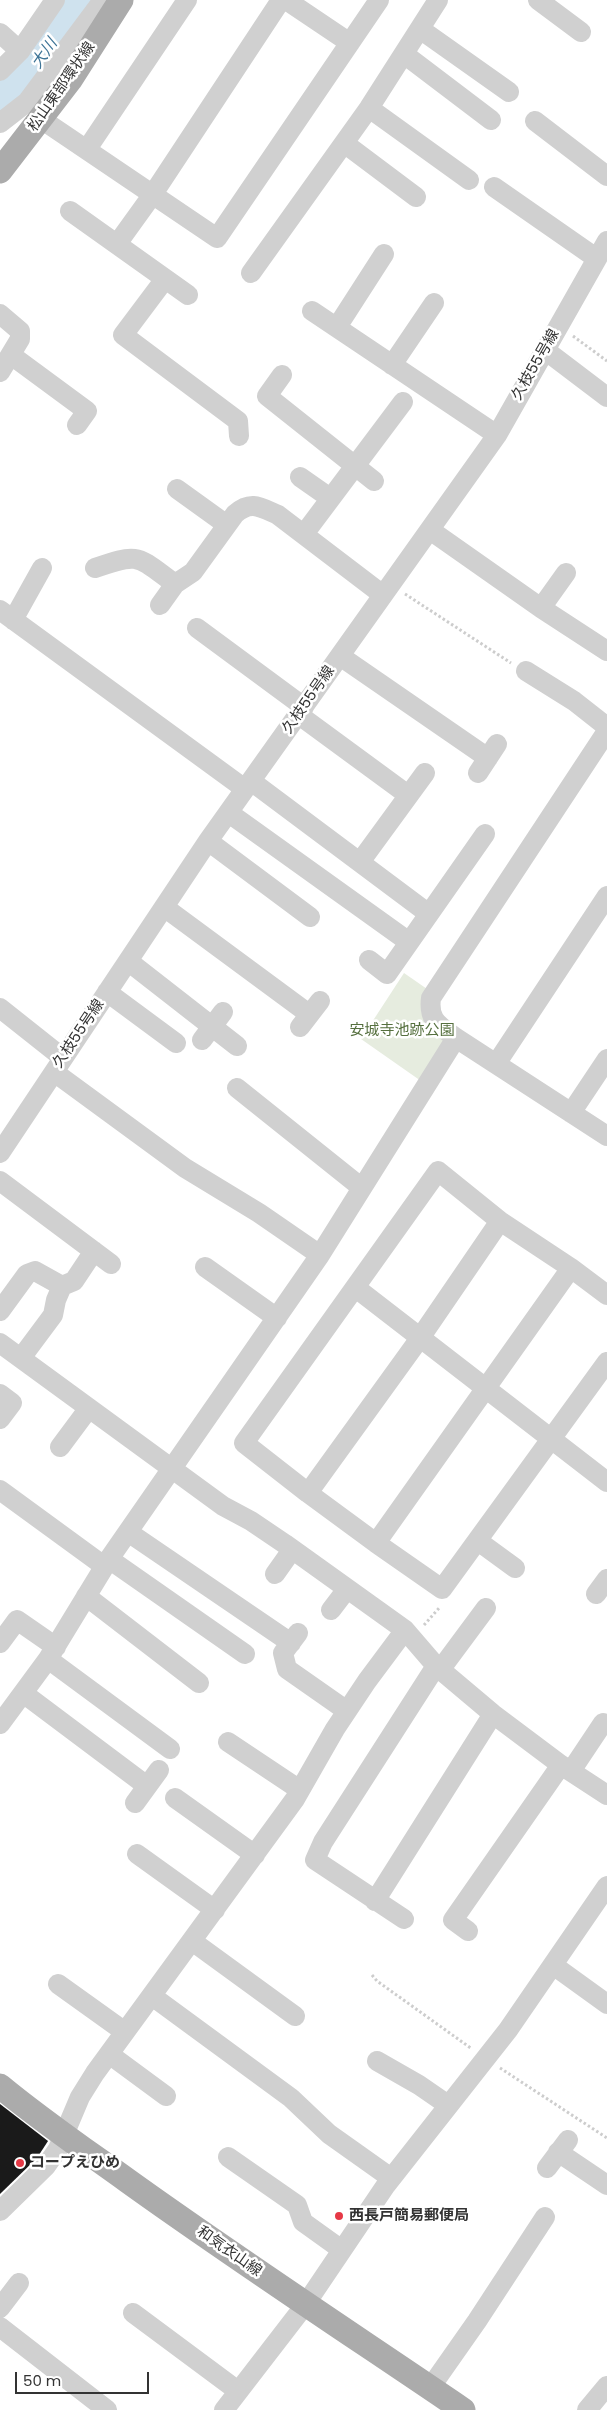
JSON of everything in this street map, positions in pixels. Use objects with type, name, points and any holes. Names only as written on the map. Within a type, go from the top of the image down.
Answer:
[{"type":"main road","name":"松山東部環状線","points":[[5,157],[41,119],[70,80],[121,0]]},
{"type":"main road","name":"和気衣山線","points":[[0,2086],[64,2135],[305,2305],[463,2410]]},
{"type":"street","points":[[0,71],[20,51],[55,0]]},
{"type":"street","points":[[0,123],[27,102],[103,0]]},
{"type":"street","points":[[87,149],[187,0]]},
{"type":"street","points":[[117,244],[153,194],[281,0]]},
{"type":"street","points":[[286,0],[350,42]]},
{"type":"street","points":[[41,119],[216,238],[379,0]]},
{"type":"street","points":[[251,272],[369,108],[438,0]]},
{"type":"street","points":[[538,0],[580,32]]},
{"type":"street","points":[[420,28],[509,92]]},
{"type":"street","points":[[0,33],[20,51]]},
{"type":"street","points":[[404,54],[490,120]]},
{"type":"street","points":[[369,108],[469,180]]},
{"type":"street","points":[[535,121],[607,176]]},
{"type":"street","points":[[344,143],[416,197]]},
{"type":"street","points":[[494,187],[596,258]]},
{"type":"street","points":[[70,211],[188,295]]},
{"type":"street","name":"久枝55号線","points":[[0,1153],[208,841],[230,813],[497,435],[607,241]]},
{"type":"street","points":[[337,327],[384,254]]},
{"type":"street","points":[[165,279],[124,335],[238,421],[239,436]]},
{"type":"street","points":[[392,365],[434,303]]},
{"type":"street","points":[[312,311],[497,435]]},
{"type":"street","points":[[0,314],[20,331],[20,339],[0,372]]},
{"type":"street","points":[[545,350],[607,397]]},
{"type":"street","points":[[11,355],[87,411],[77,425]]},
{"type":"street","points":[[282,375],[267,396],[374,481]]},
{"type":"street","points":[[304,534],[403,402]]},
{"type":"street","points":[[300,477],[330,498]]},
{"type":"street","points":[[177,489],[227,525]]},
{"type":"street","points":[[160,605],[175,584],[193,572],[234,514],[244,506],[257,506],[278,515],[387,589]]},
{"type":"street","points":[[430,530],[541,608],[604,642]]},
{"type":"street","points":[[95,568],[126,557],[138,558],[175,584]]},
{"type":"street","points":[[42,568],[6,615],[360,862],[429,914]]},
{"type":"street","points":[[541,608],[566,572]]},
{"type":"street","points":[[197,628],[408,795]]},
{"type":"street","points":[[340,656],[488,758]]},
{"type":"street","points":[[526,671],[574,702],[607,727]]},
{"type":"street","points":[[607,732],[431,998],[429,1010],[435,1022],[456,1038],[607,1136]]},
{"type":"street","points":[[360,862],[425,773]]},
{"type":"street","points":[[230,813],[409,942]]},
{"type":"street","points":[[369,960],[387,974],[485,834]]},
{"type":"street","points":[[208,841],[310,917]]},
{"type":"street","points":[[496,1064],[607,896]]},
{"type":"street","points":[[164,907],[249,979],[310,1014]]},
{"type":"street","points":[[128,961],[237,1046]]},
{"type":"street","points":[[107,992],[176,1043]]},
{"type":"street","points":[[0,1008],[58,1065],[185,1168],[260,1212],[320,1255]]},
{"type":"street","points":[[0,1724],[52,1653],[107,1562],[171,1468],[320,1255],[456,1038]]},
{"type":"street","points":[[571,1113],[607,1059]]},
{"type":"street","points":[[237,1088],[362,1188]]},
{"type":"street","points":[[607,1295],[571,1268],[500,1221],[438,1171],[244,1443],[308,1493],[442,1589],[607,1362]]},
{"type":"street","points":[[0,1181],[111,1264]]},
{"type":"street","points":[[308,1493],[420,1338],[500,1221]]},
{"type":"street","points":[[21,1358],[54,1315],[56,1300],[62,1286],[74,1281],[94,1251]]},
{"type":"street","points":[[205,1267],[277,1318]]},
{"type":"street","points":[[376,1543],[484,1388],[571,1268]]},
{"type":"street","points":[[0,1311],[27,1274],[35,1271],[62,1286]]},
{"type":"street","points":[[356,1288],[607,1482]]},
{"type":"street","points":[[0,1343],[224,1506],[251,1521],[405,1630],[438,1668],[493,1714],[566,1768],[607,1795]]},
{"type":"street","points":[[0,1394],[12,1403],[0,1419]]},
{"type":"street","points":[[60,1447],[89,1408]]},
{"type":"street","points":[[0,1490],[245,1654]]},
{"type":"street","points":[[128,1532],[295,1637],[283,1654],[287,1668],[347,1711]]},
{"type":"street","points":[[478,1541],[514,1568]]},
{"type":"street","points":[[275,1574],[292,1550]]},
{"type":"street","points":[[331,1610],[347,1589]]},
{"type":"street","points":[[86,1596],[199,1683]]},
{"type":"street","points":[[404,1919],[315,1860],[323,1842],[438,1668],[486,1608]]},
{"type":"street","points":[[0,1643],[17,1620],[52,1653],[170,1749]]},
{"type":"street","points":[[0,2211],[46,2166],[58,2149],[80,2097],[109,2054],[255,1855],[300,1790],[347,1711],[405,1630]]},
{"type":"street","points":[[23,1693],[153,1778],[135,1803]]},
{"type":"street","points":[[375,1901],[493,1714]]},
{"type":"street","points":[[468,1930],[453,1920],[566,1768],[604,1723]]},
{"type":"street","points":[[228,1742],[300,1790]]},
{"type":"street","points":[[176,1798],[255,1855]]},
{"type":"street","points":[[138,1854],[215,1910]]},
{"type":"street","points":[[224,2410],[305,2305],[391,2178],[508,2030],[607,1886]]},
{"type":"street","points":[[192,1941],[295,2016]]},
{"type":"street","points":[[553,1965],[607,2004]]},
{"type":"street","points":[[58,1984],[125,2032]]},
{"type":"street","points":[[152,1996],[291,2098],[330,2134],[391,2178]]},
{"type":"street","points":[[109,2054],[166,2096]]},
{"type":"street","points":[[377,2062],[419,2085],[448,2105]]},
{"type":"street","points":[[558,2153],[607,2185]]},
{"type":"street","points":[[240,2160],[297,2205],[303,2222],[342,2250]]},
{"type":"street","points":[[430,2388],[477,2321],[545,2217]]},
{"type":"street","points":[[0,2308],[19,2283]]},
{"type":"street","points":[[134,2313],[238,2391]]},
{"type":"street","points":[[0,2327],[100,2408]]},
{"type":"street","points":[[587,2410],[607,2386]]},
{"type":"path","points":[[559,326],[607,361]]},
{"type":"path","points":[[387,589],[526,671]]},
{"type":"green space","name":"安城寺池跡公園","points":[[404,973],[430,991],[447,1037],[421,1081],[361,1039]]},
{"type":"building","name":"コープえひめ","points":[[0,2104],[48,2141],[37,2158],[0,2194]]},
{"type":"waterway","name":"大川","points":[[0,102],[34,71],[82,0]]},
{"type":"place","name":"コープえひめ","points":[[20,2163]]},
{"type":"place","name":"西長戸簡易郵便局","points":[[339,2216]]}]
